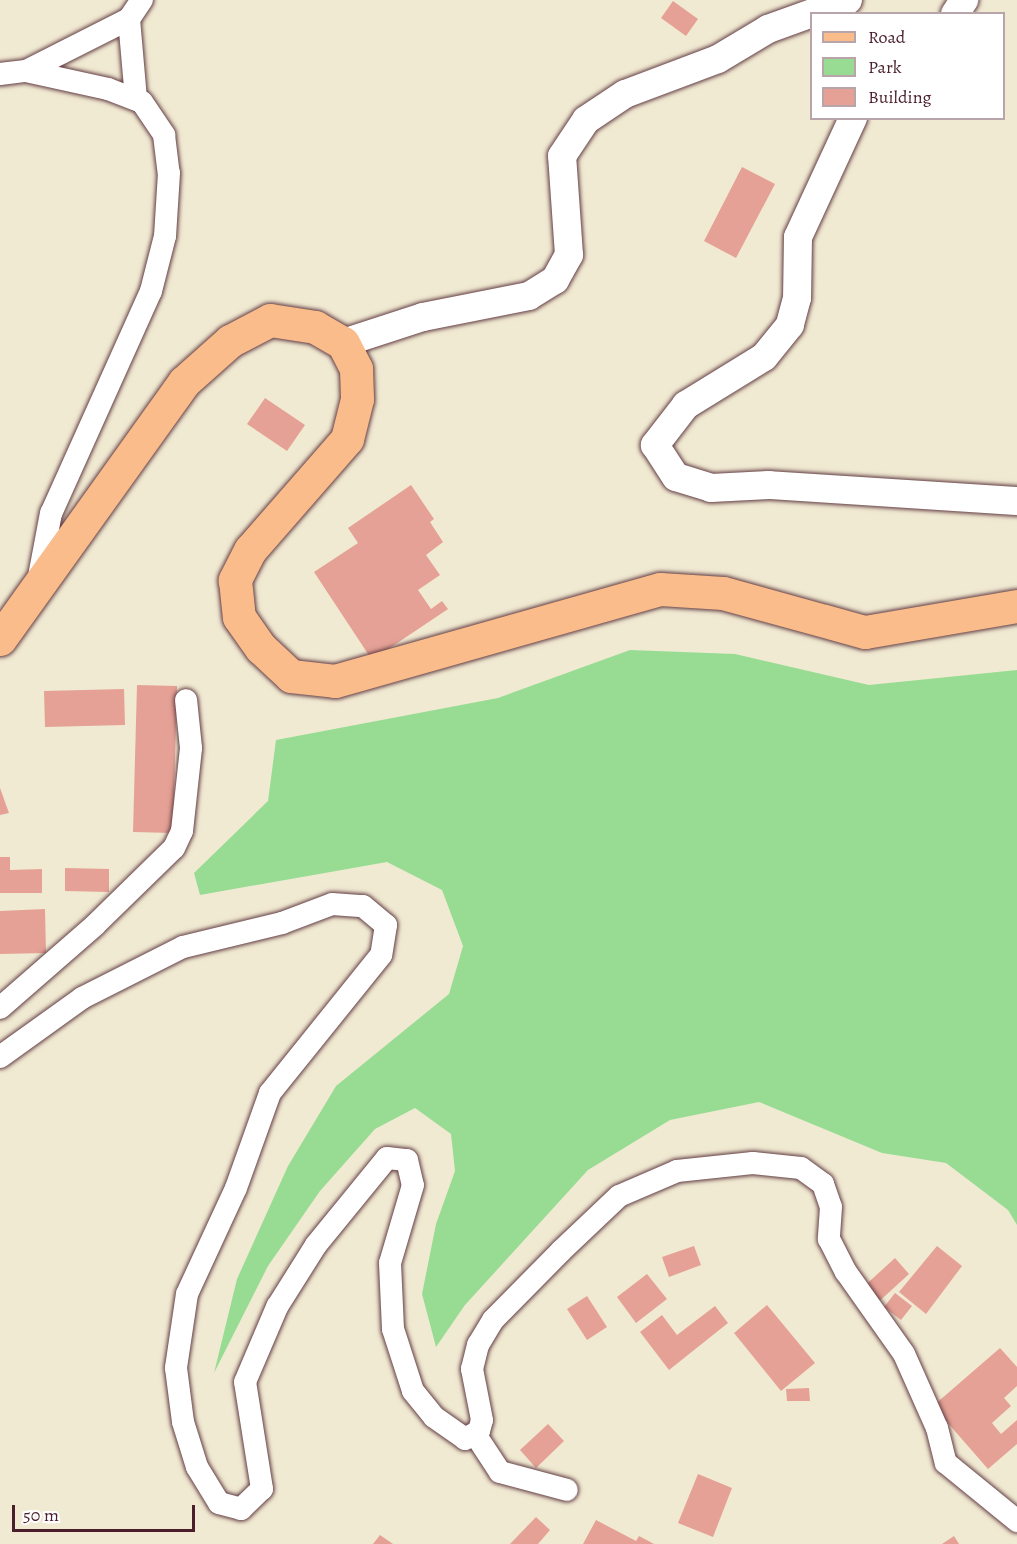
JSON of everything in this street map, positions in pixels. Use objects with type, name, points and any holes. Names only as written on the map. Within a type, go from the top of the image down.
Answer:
[{"type":"main road","points":[[0,639],[37,592],[76,528],[184,382],[230,341],[270,320],[315,327],[343,343],[356,369],[357,399],[347,439],[250,550],[235,580],[239,617],[261,648],[291,676],[334,681],[660,589],[723,593],[865,632],[1017,606]]},
{"type":"street","points":[[0,74],[26,71],[129,19],[142,0]]},
{"type":"street","points":[[815,12],[848,0]]},
{"type":"street","points":[[343,343],[423,317],[529,296],[555,280],[569,255],[562,156],[586,120],[625,94],[718,59],[768,29],[810,14]]},
{"type":"street","points":[[129,19],[136,99]]},
{"type":"street","points":[[26,71],[142,102],[164,135],[169,173],[165,236],[151,291],[131,342],[51,513],[37,592]]},
{"type":"street","points":[[852,120],[798,237],[797,298],[790,325],[764,357],[686,405],[655,445],[676,477],[711,488],[769,485],[1017,501]]},
{"type":"street","points":[[0,1008],[95,925],[174,848],[182,831],[191,748],[186,700]]},
{"type":"street","points":[[0,1057],[82,998],[183,946],[282,923],[333,904],[363,906],[386,925],[381,955],[270,1093],[236,1188],[187,1294],[176,1368],[183,1422],[197,1467],[219,1503],[241,1509],[262,1489],[245,1382],[277,1306],[316,1245],[387,1158],[406,1160],[413,1185],[390,1263],[393,1329],[413,1391],[434,1417],[465,1439],[475,1434],[482,1420],[472,1369],[478,1345],[493,1320],[619,1196],[677,1171],[753,1164],[801,1168],[823,1184],[831,1206],[829,1239],[846,1272],[904,1354],[937,1428],[946,1463],[1017,1521]]},
{"type":"street","points":[[475,1434],[500,1472],[567,1490]]},
{"type":"green space","points":[[630,650],[735,654],[869,685],[1017,670],[1017,1225],[1008,1210],[946,1163],[882,1153],[759,1102],[670,1120],[588,1170],[465,1305],[436,1347],[422,1294],[436,1224],[455,1171],[451,1134],[415,1108],[375,1129],[320,1191],[268,1266],[214,1373],[237,1279],[288,1166],[336,1086],[449,994],[463,946],[442,890],[387,862],[200,895],[194,873],[268,801],[276,740],[498,698]]},
{"type":"building","points":[[673,1],[698,19],[686,36],[661,18]]},
{"type":"building","points":[[742,167],[775,184],[736,258],[704,241]]},
{"type":"building","points":[[265,398],[305,425],[287,451],[247,424]]},
{"type":"building","points":[[411,485],[434,519],[430,522],[443,542],[426,555],[440,575],[418,590],[431,609],[442,601],[448,609],[372,660],[314,572],[358,543],[348,528]]},
{"type":"building","points":[[137,685],[177,686],[173,833],[133,832]]},
{"type":"building","points":[[124,689],[125,725],[45,727],[44,691]]},
{"type":"building","points":[[0,788],[9,813],[0,815]]},
{"type":"building","points":[[0,857],[10,857],[10,870],[42,869],[42,893],[0,893]]},
{"type":"building","points":[[65,868],[109,869],[109,892],[65,891]]},
{"type":"building","points":[[45,909],[46,953],[0,954],[0,911]]},
{"type":"building","points":[[694,1246],[701,1265],[669,1277],[662,1257]]},
{"type":"building","points":[[937,1246],[962,1266],[926,1314],[899,1292]]},
{"type":"building","points":[[895,1258],[909,1274],[874,1306],[860,1290]]},
{"type":"building","points":[[647,1274],[667,1299],[636,1323],[617,1297]]},
{"type":"building","points":[[895,1293],[912,1306],[901,1320],[884,1307]]},
{"type":"building","points":[[587,1296],[607,1327],[587,1340],[567,1309]]},
{"type":"building","points":[[767,1305],[815,1363],[781,1391],[734,1333]]},
{"type":"building","points":[[715,1306],[728,1323],[669,1370],[640,1332],[662,1315],[677,1335]]},
{"type":"building","points":[[1000,1348],[1017,1367],[1017,1386],[1004,1398],[1011,1406],[992,1423],[1001,1434],[1017,1420],[1017,1444],[988,1469],[933,1406]]},
{"type":"building","points":[[809,1388],[810,1401],[787,1401],[786,1389]]},
{"type":"building","points":[[548,1424],[564,1441],[536,1468],[520,1450]]},
{"type":"building","points":[[698,1474],[732,1488],[713,1537],[678,1523]]},
{"type":"building","points":[[536,1517],[550,1530],[538,1544],[510,1544]]},
{"type":"building","points":[[596,1520],[636,1541],[639,1536],[654,1544],[583,1544]]},
{"type":"building","points":[[380,1535],[393,1544],[373,1544]]},
{"type":"building","points":[[954,1536],[959,1544],[942,1544]]}]
